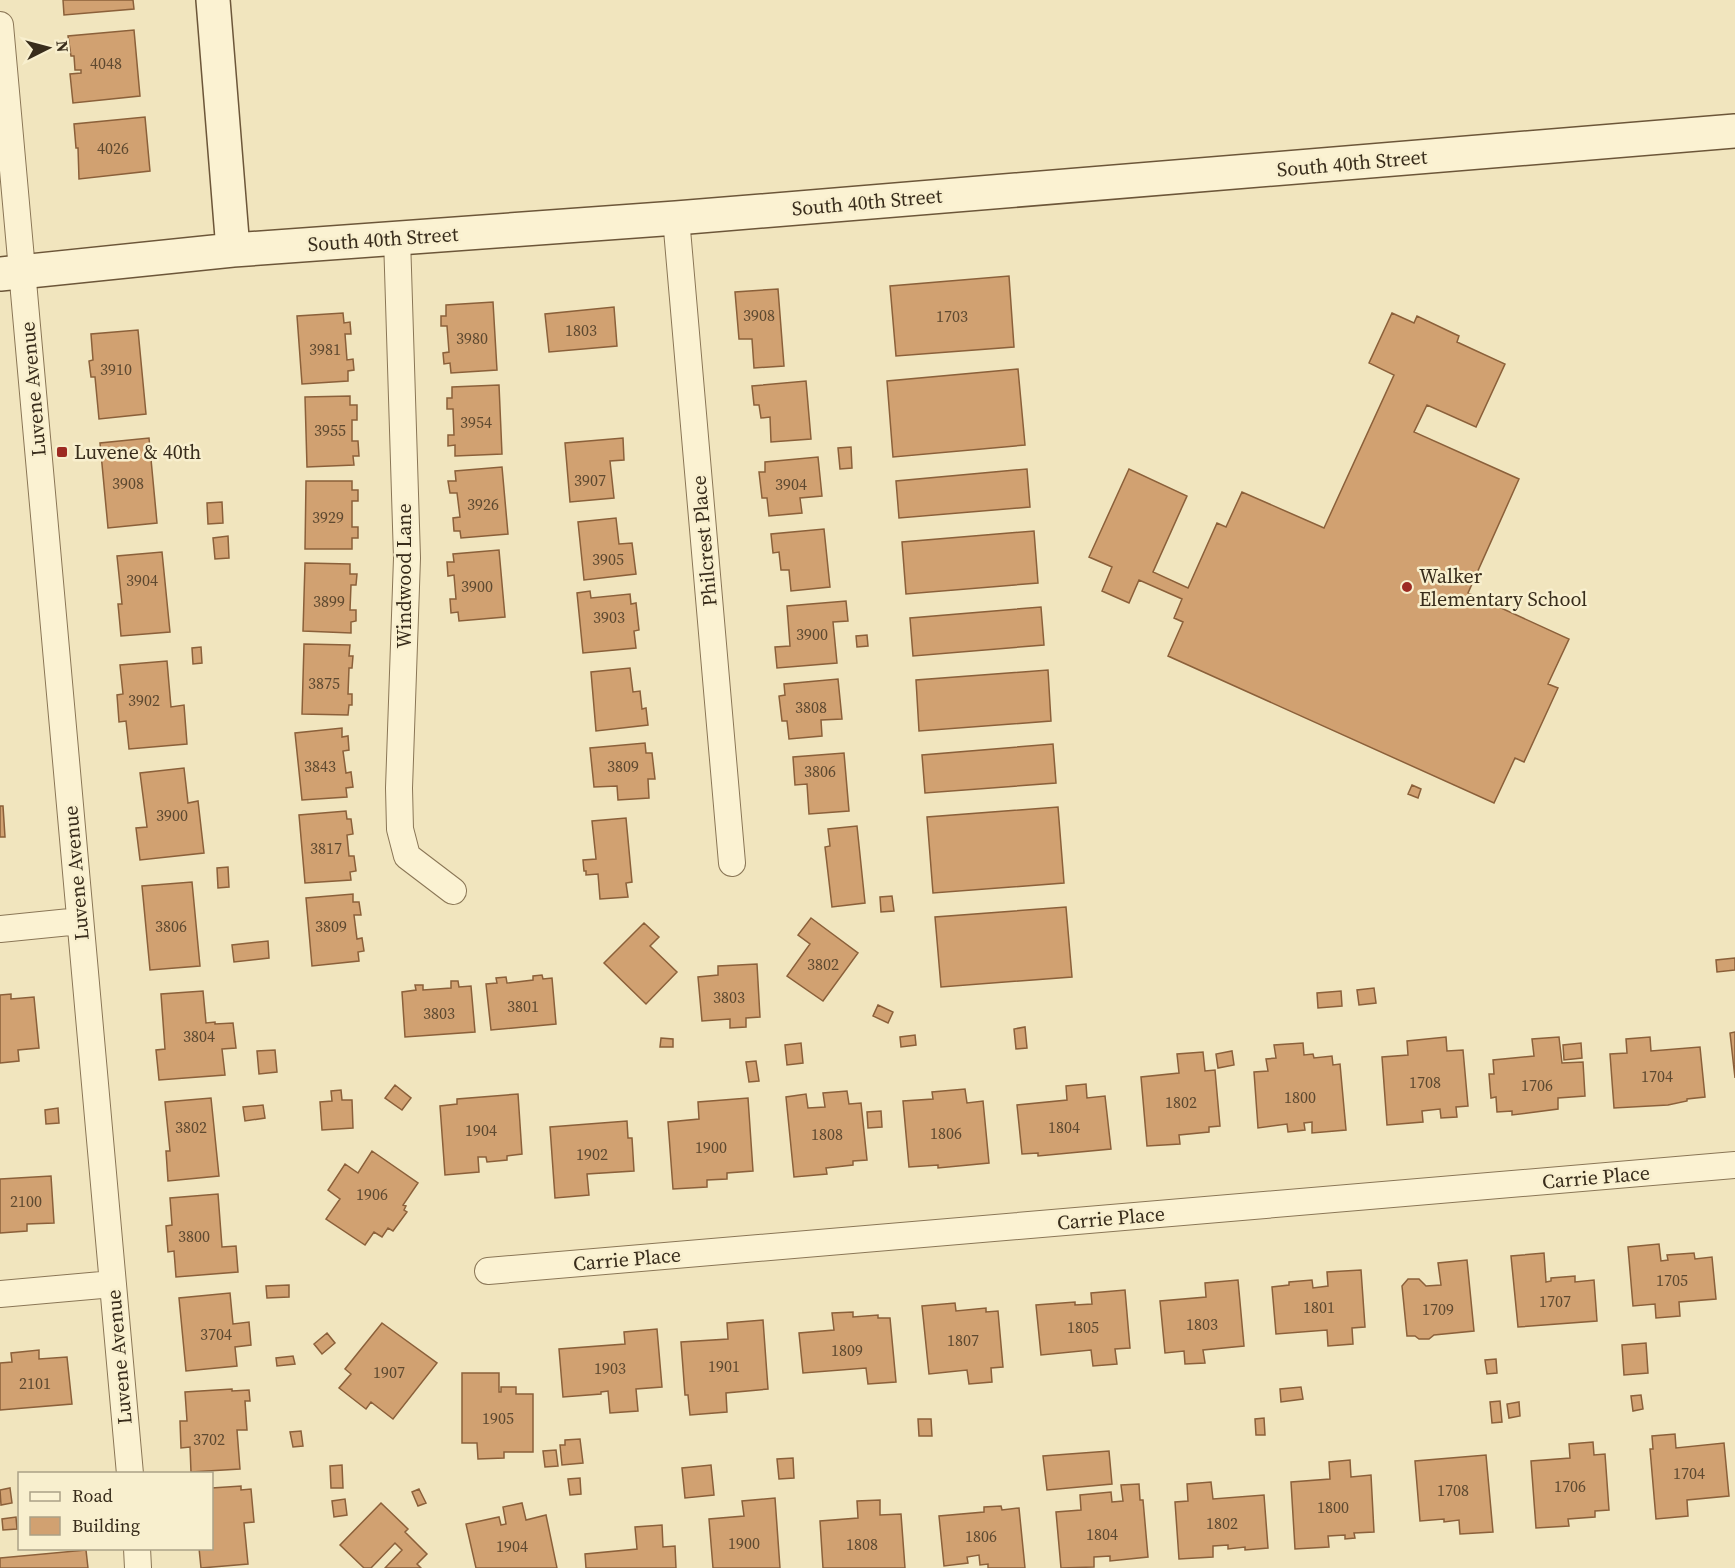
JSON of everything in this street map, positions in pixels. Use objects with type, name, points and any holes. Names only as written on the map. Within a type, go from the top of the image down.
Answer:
[{"type":"street","points":[[213,0],[233,250]]},
{"type":"street","name":"Luvene Avenue","points":[[0,25],[11,273],[80,921],[130,1472]]},
{"type":"street","name":"South 40th Street","points":[[11,273],[233,250],[676,218],[1735,131]]},
{"type":"street","name":"Philcrest Place","points":[[676,218],[732,863]]},
{"type":"street","name":"Windwood Lane","points":[[397,238],[407,558],[400,829],[407,856],[453,891]]},
{"type":"street","points":[[0,929],[80,921]]},
{"type":"street","name":"Carrie Place","points":[[488,1271],[1735,1165]]},
{"type":"street","points":[[0,1294],[113,1284]]},
{"type":"street","points":[[136,1550],[138,1568]]},
{"type":"building","points":[[63,0],[133,0],[134,9],[64,15]]},
{"type":"building","points":[[134,30],[140,96],[73,103],[70,74],[81,73],[81,70],[75,70],[74,56],[71,56],[68,36]]},
{"type":"building","points":[[145,117],[150,171],[79,179],[78,148],[76,148],[74,124]]},
{"type":"building","points":[[1009,276],[1014,347],[896,356],[890,286]]},
{"type":"building","points":[[778,289],[784,366],[754,368],[752,339],[739,339],[735,292]]},
{"type":"building","points":[[493,302],[497,370],[451,373],[450,363],[444,364],[443,353],[449,352],[447,326],[441,326],[441,316],[446,316],[446,305]]},
{"type":"building","points":[[614,307],[617,346],[549,352],[545,314]]},
{"type":"building","points":[[343,313],[344,323],[350,322],[351,334],[345,334],[347,360],[353,359],[354,370],[348,371],[348,381],[302,384],[297,316]]},
{"type":"building","points":[[1392,313],[1414,323],[1417,316],[1459,336],[1457,342],[1505,364],[1476,427],[1427,405],[1414,432],[1519,479],[1468,593],[1569,639],[1548,684],[1558,688],[1524,762],[1515,758],[1494,803],[1168,656],[1183,622],[1174,618],[1182,599],[1139,580],[1129,603],[1102,591],[1112,567],[1089,557],[1129,469],[1187,496],[1153,572],[1188,588],[1217,523],[1226,527],[1242,492],[1324,528],[1394,375],[1369,363]]},
{"type":"building","points":[[138,330],[146,414],[99,419],[95,377],[91,377],[89,361],[93,360],[91,334]]},
{"type":"building","points":[[1018,369],[1025,445],[893,457],[887,381]]},
{"type":"building","points":[[806,381],[811,439],[771,442],[770,417],[761,418],[759,405],[754,405],[752,386]]},
{"type":"building","points":[[499,385],[502,454],[455,456],[455,445],[448,446],[448,435],[454,435],[453,409],[447,409],[447,398],[452,398],[452,387]]},
{"type":"building","points":[[350,396],[350,405],[357,405],[357,420],[352,420],[352,441],[358,441],[359,456],[353,456],[354,465],[307,467],[305,397]]},
{"type":"building","points":[[149,438],[157,523],[108,528],[100,443]]},
{"type":"building","points":[[623,438],[624,460],[610,461],[614,498],[570,502],[565,443]]},
{"type":"building","points":[[851,447],[852,468],[840,469],[838,448]]},
{"type":"building","points":[[818,457],[822,496],[800,498],[802,513],[769,516],[767,498],[762,498],[759,472],[765,472],[765,462]]},
{"type":"building","points":[[502,467],[508,534],[461,538],[460,531],[454,531],[453,518],[460,517],[457,493],[450,493],[448,481],[456,481],[455,471]]},
{"type":"building","points":[[1027,469],[1030,507],[899,518],[896,481]]},
{"type":"building","points":[[306,481],[352,481],[352,490],[358,490],[358,501],[352,501],[352,527],[358,527],[358,538],[352,538],[352,549],[305,549]]},
{"type":"building","points":[[222,502],[223,523],[208,524],[207,503]]},
{"type":"building","points":[[616,518],[619,544],[632,543],[636,574],[584,580],[578,522]]},
{"type":"building","points":[[824,529],[830,587],[791,591],[789,570],[781,570],[779,552],[773,553],[771,534]]},
{"type":"building","points":[[1034,531],[1038,583],[906,594],[902,542]]},
{"type":"building","points":[[228,536],[229,558],[215,559],[213,538]]},
{"type":"building","points":[[499,550],[505,617],[459,621],[458,612],[451,613],[450,599],[456,599],[454,575],[448,576],[447,562],[454,562],[453,554]]},
{"type":"building","points":[[162,552],[170,632],[121,636],[118,604],[122,604],[117,556]]},
{"type":"building","points":[[305,563],[350,564],[350,574],[357,574],[356,585],[351,585],[350,610],[356,610],[356,621],[351,622],[351,633],[303,631]]},
{"type":"building","points":[[590,591],[591,598],[630,594],[631,604],[636,603],[639,630],[634,631],[636,648],[583,653],[577,593]]},
{"type":"building","points":[[846,601],[848,621],[833,622],[837,663],[777,668],[775,647],[790,646],[787,606]]},
{"type":"building","points":[[1041,607],[1044,645],[913,656],[910,618]]},
{"type":"building","points":[[867,635],[868,646],[857,647],[856,636]]},
{"type":"building","points":[[304,644],[350,645],[349,656],[353,656],[352,668],[349,668],[348,694],[352,694],[352,705],[349,705],[348,715],[302,714]]},
{"type":"building","points":[[201,647],[202,663],[193,664],[192,648]]},
{"type":"building","points":[[167,661],[171,707],[184,705],[187,744],[129,749],[126,721],[119,722],[117,695],[123,694],[120,665]]},
{"type":"building","points":[[630,668],[633,692],[640,691],[642,709],[646,708],[648,725],[596,731],[591,672]]},
{"type":"building","points":[[1048,670],[1051,721],[919,731],[916,680]]},
{"type":"building","points":[[838,679],[842,719],[821,720],[822,736],[789,739],[787,721],[782,721],[779,696],[785,695],[784,684]]},
{"type":"building","points":[[342,728],[342,737],[348,736],[349,750],[343,751],[346,773],[351,772],[353,787],[346,788],[347,797],[302,800],[295,733]]},
{"type":"building","points":[[645,743],[646,753],[652,753],[655,779],[648,779],[649,798],[618,800],[617,786],[594,787],[590,748]]},
{"type":"building","points":[[1053,744],[1056,783],[925,793],[922,755]]},
{"type":"building","points":[[844,753],[849,811],[809,814],[807,784],[795,785],[793,757]]},
{"type":"building","points":[[184,768],[188,803],[198,801],[204,853],[140,860],[136,828],[147,827],[140,773]]},
{"type":"building","points":[[1412,785],[1421,789],[1418,798],[1408,794]]},
{"type":"building","points":[[0,806],[3,806],[5,837],[0,837]]},
{"type":"building","points":[[1058,807],[1064,883],[933,893],[927,817]]},
{"type":"building","points":[[346,811],[347,819],[351,819],[353,834],[347,835],[349,856],[354,856],[356,871],[350,872],[351,880],[305,883],[299,815]]},
{"type":"building","points":[[626,818],[632,882],[626,883],[628,897],[600,899],[598,874],[586,875],[584,871],[583,860],[596,859],[592,821]]},
{"type":"building","points":[[857,826],[865,903],[832,907],[825,847],[830,846],[828,829]]},
{"type":"building","points":[[228,867],[229,887],[218,888],[217,868]]},
{"type":"building","points":[[192,882],[200,966],[150,970],[142,886]]},
{"type":"building","points":[[353,894],[353,902],[359,902],[361,915],[354,915],[357,939],[362,938],[364,951],[358,952],[359,961],[312,966],[306,898]]},
{"type":"building","points":[[892,896],[894,911],[881,912],[880,897]]},
{"type":"building","points":[[1066,907],[1072,977],[941,987],[935,917]]},
{"type":"building","points":[[811,918],[858,953],[823,1001],[787,976],[810,944],[798,935]]},
{"type":"building","points":[[644,923],[659,937],[650,946],[677,972],[646,1004],[604,963]]},
{"type":"building","points":[[268,941],[269,958],[234,962],[232,945]]},
{"type":"building","points":[[1735,958],[1735,970],[1717,972],[1716,960]]},
{"type":"building","points":[[757,964],[760,1017],[746,1018],[746,1027],[730,1028],[730,1019],[702,1021],[698,977],[718,975],[718,966]]},
{"type":"building","points":[[542,975],[543,979],[552,978],[556,1024],[491,1030],[486,984],[497,983],[496,978],[506,977],[507,983],[533,980],[533,976]]},
{"type":"building","points":[[451,981],[458,981],[459,987],[471,986],[475,1032],[405,1037],[402,992],[416,990],[415,985],[423,985],[423,990],[451,988]]},
{"type":"building","points":[[1374,988],[1376,1003],[1359,1005],[1357,990]]},
{"type":"building","points":[[203,991],[206,1023],[233,1023],[236,1048],[222,1049],[225,1075],[159,1080],[156,1050],[165,1049],[161,994]]},
{"type":"building","points":[[1341,991],[1342,1006],[1318,1008],[1317,993]]},
{"type":"building","points":[[11,994],[11,999],[34,997],[39,1048],[18,1050],[19,1061],[0,1063],[0,995]]},
{"type":"building","points":[[878,1005],[893,1012],[888,1023],[873,1016]]},
{"type":"building","points":[[1025,1027],[1027,1048],[1016,1049],[1014,1029]]},
{"type":"building","points":[[1735,1032],[1735,1078],[1730,1033]]},
{"type":"building","points":[[915,1035],[916,1045],[901,1047],[900,1037]]},
{"type":"building","points":[[1446,1037],[1447,1051],[1463,1050],[1468,1106],[1456,1107],[1457,1117],[1441,1118],[1440,1109],[1422,1111],[1423,1122],[1387,1125],[1382,1057],[1408,1055],[1407,1041]]},
{"type":"building","points":[[1559,1037],[1562,1063],[1583,1062],[1585,1096],[1558,1098],[1558,1109],[1512,1115],[1512,1111],[1497,1112],[1496,1097],[1491,1098],[1489,1074],[1494,1074],[1493,1060],[1534,1056],[1532,1039]]},
{"type":"building","points":[[1650,1037],[1651,1051],[1700,1047],[1705,1097],[1687,1099],[1687,1101],[1668,1105],[1614,1108],[1610,1054],[1627,1053],[1626,1039]]},
{"type":"building","points":[[661,1038],[673,1039],[673,1047],[660,1047]]},
{"type":"building","points":[[801,1043],[803,1063],[787,1065],[785,1045]]},
{"type":"building","points":[[1303,1043],[1304,1055],[1313,1054],[1314,1058],[1332,1056],[1333,1065],[1340,1064],[1346,1130],[1312,1133],[1312,1122],[1304,1123],[1305,1130],[1288,1132],[1287,1124],[1258,1128],[1254,1072],[1268,1071],[1266,1059],[1276,1058],[1274,1045]]},
{"type":"building","points":[[1581,1043],[1582,1058],[1564,1060],[1563,1045]]},
{"type":"building","points":[[275,1050],[277,1072],[259,1074],[257,1051]]},
{"type":"building","points":[[1232,1051],[1234,1065],[1218,1068],[1216,1054]]},
{"type":"building","points":[[1203,1052],[1205,1071],[1215,1070],[1220,1126],[1209,1127],[1209,1132],[1179,1135],[1180,1144],[1147,1146],[1141,1077],[1179,1073],[1177,1054]]},
{"type":"building","points":[[756,1061],[759,1081],[749,1082],[746,1062]]},
{"type":"building","points":[[1086,1084],[1087,1098],[1105,1096],[1111,1149],[1038,1156],[1038,1153],[1022,1154],[1017,1105],[1067,1100],[1066,1086]]},
{"type":"building","points":[[395,1085],[411,1098],[402,1110],[385,1098]]},
{"type":"building","points":[[965,1089],[967,1103],[983,1101],[989,1163],[938,1168],[938,1165],[909,1167],[903,1101],[933,1099],[932,1092]]},
{"type":"building","points":[[341,1090],[342,1100],[352,1100],[353,1128],[322,1130],[320,1102],[332,1101],[331,1091]]},
{"type":"building","points":[[847,1091],[849,1104],[861,1103],[867,1160],[853,1161],[853,1165],[826,1168],[827,1174],[794,1177],[786,1097],[806,1094],[808,1108],[825,1107],[823,1093]]},
{"type":"building","points":[[518,1094],[522,1154],[507,1156],[507,1160],[487,1162],[486,1157],[478,1157],[479,1172],[445,1175],[440,1106],[457,1104],[457,1099]]},
{"type":"building","points":[[211,1098],[219,1176],[168,1181],[166,1151],[170,1151],[165,1102]]},
{"type":"building","points":[[748,1098],[753,1171],[727,1173],[727,1179],[707,1180],[707,1187],[673,1189],[668,1122],[699,1119],[698,1102]]},
{"type":"building","points":[[263,1105],[265,1118],[245,1121],[243,1107]]},
{"type":"building","points":[[58,1108],[59,1123],[46,1124],[45,1110]]},
{"type":"building","points":[[881,1111],[882,1127],[868,1128],[867,1112]]},
{"type":"building","points":[[627,1121],[628,1138],[632,1138],[634,1171],[587,1174],[589,1195],[555,1198],[550,1127]]},
{"type":"building","points":[[372,1151],[418,1183],[403,1205],[406,1206],[404,1210],[407,1212],[393,1231],[388,1228],[382,1237],[374,1232],[365,1245],[326,1219],[340,1199],[328,1190],[345,1164],[358,1173]]},
{"type":"building","points":[[51,1176],[54,1223],[27,1224],[27,1231],[0,1233],[0,1179]]},
{"type":"building","points":[[218,1194],[222,1247],[236,1246],[238,1272],[176,1277],[174,1251],[168,1252],[166,1226],[172,1225],[170,1198]]},
{"type":"building","points":[[1659,1244],[1661,1261],[1668,1260],[1667,1255],[1694,1253],[1695,1259],[1712,1257],[1716,1299],[1679,1302],[1680,1316],[1656,1318],[1655,1304],[1633,1306],[1628,1247]]},
{"type":"building","points":[[1544,1253],[1546,1282],[1551,1281],[1551,1278],[1575,1276],[1575,1282],[1594,1280],[1597,1321],[1518,1327],[1511,1256]]},
{"type":"building","points":[[1467,1260],[1474,1331],[1434,1335],[1429,1339],[1407,1336],[1402,1286],[1408,1279],[1419,1279],[1426,1286],[1441,1285],[1438,1263]]},
{"type":"building","points":[[1361,1270],[1365,1327],[1352,1328],[1353,1344],[1328,1346],[1327,1330],[1276,1334],[1272,1287],[1289,1285],[1289,1282],[1312,1280],[1313,1288],[1328,1286],[1327,1272]]},
{"type":"building","points":[[1238,1280],[1244,1346],[1203,1350],[1205,1363],[1185,1364],[1184,1351],[1165,1353],[1160,1301],[1206,1297],[1205,1283]]},
{"type":"building","points":[[289,1285],[289,1297],[267,1298],[266,1286]]},
{"type":"building","points":[[1125,1290],[1130,1348],[1115,1349],[1117,1364],[1093,1366],[1091,1350],[1041,1355],[1036,1305],[1075,1302],[1075,1305],[1092,1304],[1091,1293]]},
{"type":"building","points":[[230,1293],[233,1324],[249,1322],[251,1345],[235,1347],[237,1366],[186,1371],[179,1298]]},
{"type":"building","points":[[955,1303],[956,1311],[986,1308],[986,1312],[998,1311],[1003,1367],[991,1368],[992,1382],[969,1384],[967,1370],[929,1374],[922,1306]]},
{"type":"building","points":[[853,1312],[853,1317],[878,1315],[878,1318],[890,1318],[896,1382],[868,1384],[866,1368],[803,1373],[799,1333],[834,1330],[832,1313]]},
{"type":"building","points":[[763,1320],[768,1389],[726,1393],[727,1412],[690,1415],[688,1395],[685,1395],[681,1342],[728,1339],[727,1323]]},
{"type":"building","points":[[382,1323],[437,1363],[393,1419],[371,1402],[366,1409],[339,1388],[351,1374],[345,1369]]},
{"type":"building","points":[[657,1329],[662,1387],[636,1389],[638,1411],[610,1413],[608,1391],[601,1392],[601,1394],[563,1397],[559,1349],[625,1344],[624,1332]]},
{"type":"building","points":[[327,1333],[335,1343],[322,1354],[314,1344]]},
{"type":"building","points":[[1646,1343],[1648,1373],[1624,1375],[1622,1345]]},
{"type":"building","points":[[39,1350],[39,1359],[67,1357],[72,1404],[0,1410],[0,1363],[12,1362],[11,1353]]},
{"type":"building","points":[[293,1356],[295,1364],[277,1366],[276,1358]]},
{"type":"building","points":[[1496,1359],[1497,1373],[1487,1374],[1485,1360]]},
{"type":"building","points":[[462,1373],[499,1373],[499,1392],[501,1392],[501,1387],[516,1387],[516,1394],[533,1394],[533,1452],[504,1452],[504,1458],[478,1459],[477,1443],[462,1443]]},
{"type":"building","points":[[1301,1387],[1303,1399],[1281,1402],[1280,1389]]},
{"type":"building","points":[[232,1389],[232,1391],[249,1390],[250,1401],[245,1401],[247,1430],[237,1430],[240,1469],[191,1472],[190,1447],[181,1448],[180,1421],[187,1421],[185,1392]]},
{"type":"building","points":[[1641,1395],[1643,1409],[1633,1411],[1631,1396]]},
{"type":"building","points":[[1500,1401],[1502,1422],[1492,1423],[1490,1402]]},
{"type":"building","points":[[1519,1402],[1520,1416],[1509,1418],[1507,1404]]},
{"type":"building","points":[[1264,1418],[1265,1435],[1256,1435],[1255,1419]]},
{"type":"building","points":[[918,1419],[931,1419],[932,1436],[919,1436]]},
{"type":"building","points":[[301,1431],[303,1446],[293,1447],[290,1432]]},
{"type":"building","points":[[1675,1434],[1676,1448],[1724,1443],[1729,1496],[1687,1500],[1688,1516],[1656,1519],[1650,1449],[1653,1449],[1652,1436]]},
{"type":"building","points":[[580,1439],[583,1463],[562,1465],[560,1445],[565,1445],[565,1440]]},
{"type":"building","points":[[1593,1442],[1594,1455],[1605,1454],[1609,1510],[1595,1511],[1595,1517],[1568,1519],[1569,1526],[1536,1528],[1531,1461],[1570,1458],[1569,1444]]},
{"type":"building","points":[[556,1450],[558,1466],[545,1467],[543,1451]]},
{"type":"building","points":[[1109,1451],[1112,1484],[1047,1490],[1043,1456]]},
{"type":"building","points":[[1486,1455],[1493,1532],[1460,1534],[1459,1520],[1420,1521],[1415,1461]]},
{"type":"building","points":[[793,1458],[794,1478],[779,1479],[777,1459]]},
{"type":"building","points":[[1350,1460],[1351,1477],[1371,1475],[1374,1532],[1354,1533],[1355,1538],[1345,1539],[1345,1535],[1328,1536],[1329,1547],[1295,1549],[1291,1482],[1330,1479],[1329,1462]]},
{"type":"building","points":[[342,1465],[343,1488],[331,1488],[330,1466]]},
{"type":"building","points":[[711,1465],[714,1495],[685,1498],[682,1468]]},
{"type":"building","points":[[580,1478],[581,1494],[570,1495],[568,1479]]},
{"type":"building","points":[[1211,1482],[1213,1499],[1264,1495],[1268,1548],[1245,1550],[1245,1547],[1228,1549],[1228,1545],[1213,1546],[1213,1557],[1179,1559],[1175,1502],[1188,1501],[1187,1484]]},
{"type":"building","points":[[1139,1484],[1140,1500],[1143,1500],[1148,1557],[1110,1561],[1110,1556],[1094,1557],[1094,1567],[1061,1568],[1056,1512],[1081,1510],[1080,1495],[1111,1492],[1112,1502],[1123,1501],[1121,1485]]},
{"type":"building","points":[[241,1486],[241,1490],[251,1489],[254,1522],[244,1523],[248,1564],[201,1568],[199,1550],[213,1550],[213,1488]]},
{"type":"building","points":[[10,1488],[12,1503],[1,1505],[0,1490]]},
{"type":"building","points":[[419,1489],[426,1503],[418,1506],[412,1492]]},
{"type":"building","points":[[775,1498],[780,1568],[713,1568],[709,1519],[744,1516],[742,1501]]},
{"type":"building","points":[[345,1499],[347,1515],[334,1517],[332,1501]]},
{"type":"building","points":[[880,1500],[880,1515],[901,1514],[905,1568],[823,1568],[820,1521],[858,1518],[857,1501]]},
{"type":"building","points":[[381,1503],[408,1529],[405,1532],[427,1554],[417,1564],[421,1568],[385,1568],[402,1550],[395,1543],[371,1568],[364,1568],[340,1545]]},
{"type":"building","points":[[522,1503],[526,1520],[546,1515],[557,1568],[476,1568],[466,1524],[499,1517],[501,1525],[506,1524],[503,1507]]},
{"type":"building","points":[[1001,1506],[1002,1510],[1019,1508],[1025,1568],[988,1568],[988,1564],[980,1565],[979,1555],[967,1557],[968,1563],[944,1566],[939,1516],[984,1512],[984,1507]]},
{"type":"building","points":[[16,1517],[17,1529],[3,1530],[2,1519]]},
{"type":"building","points":[[662,1525],[663,1547],[675,1546],[676,1568],[586,1568],[585,1554],[637,1549],[635,1527]]},
{"type":"building","points":[[86,1550],[88,1568],[0,1568],[0,1558]]},
{"type":"place","name":"Luvene & 40th","points":[[62,452]]},
{"type":"place","name":"Walker Elementary School","points":[[1407,587]]}]
